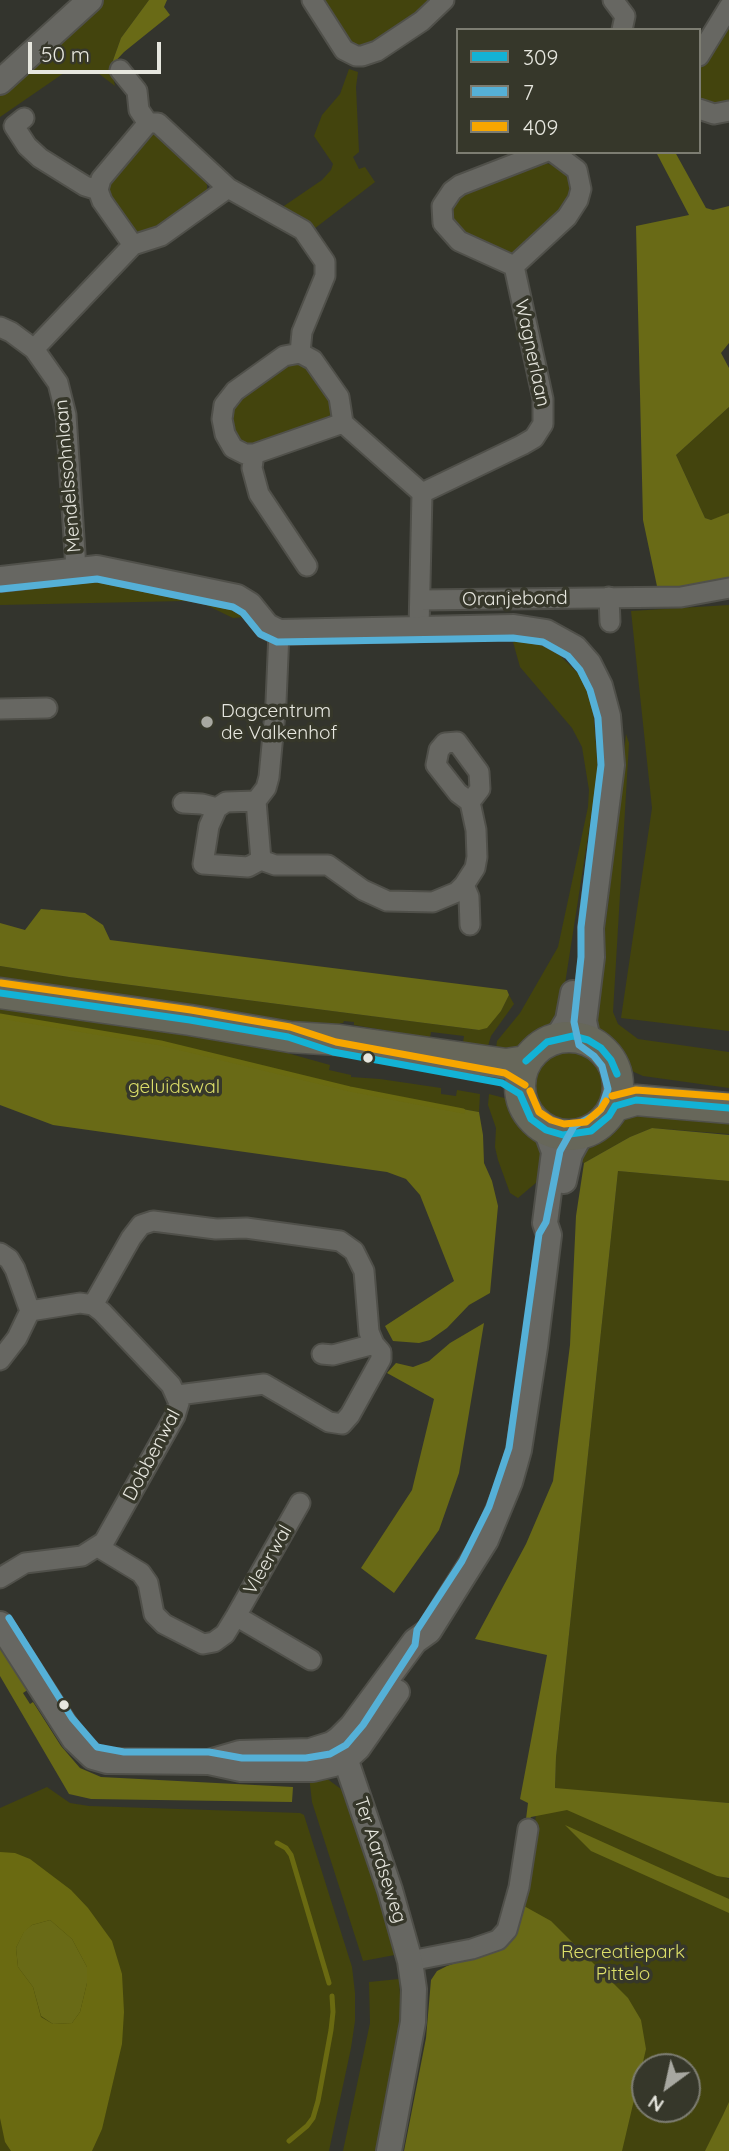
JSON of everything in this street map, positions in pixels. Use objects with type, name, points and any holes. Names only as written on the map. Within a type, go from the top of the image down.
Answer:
[{"type":"main road","points":[[0,993],[290,1037],[339,1040],[506,1064],[526,1061]]},
{"type":"main road","points":[[290,1037],[332,1052],[502,1083],[520,1094]]},
{"type":"main road","points":[[557,1038],[588,1040],[601,1048],[611,1060],[617,1074],[619,1090],[615,1106],[601,1124],[581,1134],[563,1135],[546,1130],[526,1111],[520,1094],[520,1077],[526,1061],[538,1048],[557,1038]]},
{"type":"main road","points":[[617,1074],[641,1084],[729,1096]]},
{"type":"main road","points":[[615,1106],[636,1100],[729,1108]]},
{"type":"street","points":[[0,82],[90,0]]},
{"type":"street","points":[[312,0],[344,50],[362,57],[400,36],[444,0]]},
{"type":"street","points":[[613,0],[625,16],[622,28]]},
{"type":"street","points":[[701,53],[729,7]]},
{"type":"street","points":[[120,71],[137,91],[139,110],[148,123]]},
{"type":"street","points":[[701,110],[714,114],[729,111]]},
{"type":"street","points":[[23,118],[14,126],[27,146],[40,158],[85,186],[98,190]]},
{"type":"street","points":[[133,245],[102,201],[98,190],[101,179],[148,123],[159,123],[228,188],[303,230],[325,262],[325,276],[302,332],[300,353]]},
{"type":"street","points":[[540,154],[460,185],[452,191],[442,206],[443,222],[459,241],[514,266],[567,217],[578,200],[581,189],[577,170],[556,154]]},
{"type":"street","points":[[34,349],[133,245],[161,236],[228,188]]},
{"type":"street","name":"Wagnerlaan","points":[[422,493],[522,445],[534,438],[543,424],[542,398],[514,266]]},
{"type":"street","name":"Mendelssohnlaan","points":[[0,327],[34,349],[58,383],[63,398],[76,569]]},
{"type":"street","points":[[343,423],[254,454],[238,452],[227,439],[222,419],[224,405],[235,391],[284,356],[300,353],[313,360],[338,397],[343,423],[422,493],[419,629]]},
{"type":"street","points":[[254,454],[252,468],[258,494],[307,566]]},
{"type":"street","points":[[0,579],[97,568],[237,597],[250,605],[267,626],[279,632],[507,626],[536,629],[566,642],[589,664],[597,676],[604,698],[611,740],[612,765],[591,928],[592,957],[584,1021],[588,1040]]},
{"type":"street","name":"Oranjebond","points":[[420,600],[681,597],[729,589]]},
{"type":"street","points":[[610,597],[611,622]]},
{"type":"street","points":[[506,599],[507,626]]},
{"type":"street","points":[[261,860],[256,801],[266,788],[269,777],[279,632]]},
{"type":"street","points":[[0,709],[47,708]]},
{"type":"street","points":[[256,801],[226,802],[217,808],[209,826],[203,864],[248,867],[261,860],[275,865],[328,865],[363,890],[387,901],[433,902],[457,892],[475,868],[476,830],[470,802]]},
{"type":"street","points":[[183,803],[217,808]]},
{"type":"street","points":[[464,885],[469,897],[470,925]]},
{"type":"street","points":[[557,1038],[568,1020],[581,955],[591,928]]},
{"type":"street","points":[[0,1624],[74,1740],[93,1757],[123,1763],[209,1762],[241,1769],[307,1769],[334,1764],[352,1726],[415,1641],[426,1635],[486,1540],[510,1482],[519,1450],[549,1235],[545,1223],[554,1152],[546,1130]]},
{"type":"street","points":[[549,1235],[556,1226],[570,1154],[581,1134]]},
{"type":"street","points":[[30,1311],[80,1303],[93,1306],[131,1238],[141,1225],[153,1221],[216,1229],[246,1228],[340,1241],[354,1251],[364,1271],[369,1332],[381,1352],[378,1367],[342,1424],[329,1422],[264,1384],[178,1395]]},
{"type":"street","points":[[0,1253],[9,1259],[15,1269],[30,1311],[17,1338],[0,1360]]},
{"type":"street","name":"Dobbenwal","points":[[93,1306],[102,1312],[171,1385],[178,1395],[179,1403],[175,1416],[109,1535],[98,1547]]},
{"type":"street","points":[[323,1354],[332,1355],[374,1344]]},
{"type":"street","name":"Vleerwal","points":[[98,1547],[141,1573],[148,1583],[154,1614],[164,1624],[203,1644],[214,1642],[225,1634],[300,1503]]},
{"type":"street","points":[[0,1578],[25,1563],[82,1556],[98,1547]]},
{"type":"street","name":"Vleerwal","points":[[236,1616],[311,1660]]},
{"type":"street","name":"Ter Aardseweg","points":[[342,1749],[397,1912],[410,1961],[414,1989],[413,2022],[389,2151]]},
{"type":"street","points":[[410,1961],[487,1946],[507,1930],[519,1887],[528,1829]]},
{"type":"green space","points":[[104,0],[149,0],[121,38],[111,66],[115,86],[94,70],[64,73],[0,117],[0,94]]},
{"type":"green space","points":[[149,0],[167,0],[164,7],[170,15],[111,66],[121,38]]},
{"type":"green space","points":[[320,0],[434,0],[368,46],[359,48],[344,35]]},
{"type":"green space","points":[[729,24],[729,101],[711,103],[701,98],[701,67]]},
{"type":"green space","points":[[349,69],[358,72],[356,87],[359,152],[353,157],[359,169],[365,167],[375,182],[314,229],[281,208],[322,180],[331,170],[333,164],[314,136],[322,115],[340,94]]},
{"type":"green space","points":[[156,132],[204,178],[207,194],[151,233],[138,233],[131,230],[117,212],[105,186],[149,135]]},
{"type":"green space","points":[[657,154],[676,154],[706,208],[713,210],[729,206],[729,343],[721,353],[729,368],[729,407],[676,455],[705,518],[711,520],[729,513],[729,582],[658,591],[643,520],[636,226],[689,215]]},
{"type":"green space","points":[[546,163],[565,170],[572,181],[570,205],[514,253],[499,252],[463,238],[450,220],[452,201],[464,192]]},
{"type":"green space","points":[[292,361],[307,365],[332,400],[330,415],[326,419],[251,447],[235,441],[230,413],[239,397]]},
{"type":"green space","points":[[729,407],[729,513],[711,520],[705,518],[676,455]]},
{"type":"green space","points":[[96,580],[234,608],[246,617],[233,618],[200,602],[183,601],[0,605],[0,591]]},
{"type":"green space","points":[[729,605],[729,1031],[621,1018],[652,808],[631,611]]},
{"type":"green space","points":[[521,639],[553,649],[580,675],[588,689],[593,708],[598,772],[562,1003],[552,1028],[522,1050],[496,1049],[497,1041],[520,1013],[558,947],[588,807],[589,790],[582,747],[572,728],[520,667],[513,642]]},
{"type":"green space","points":[[626,734],[629,743],[613,1012],[618,1024],[638,1039],[729,1052],[729,1088],[643,1076],[619,1060],[595,1032],[592,1011],[608,906]]},
{"type":"green space","points":[[41,909],[85,913],[103,925],[110,940],[507,990],[509,995],[501,1011],[487,1028],[479,1030],[0,966],[0,923],[25,930]]},
{"type":"green space","points":[[0,966],[479,1030],[501,1011],[509,995],[514,1004],[491,1036],[488,1046],[463,1043],[464,1036],[431,1032],[430,1038],[344,1021],[339,1028],[270,1022],[0,982]]},
{"type":"green space","points":[[0,1003],[255,1044],[330,1065],[329,1070],[351,1077],[441,1088],[441,1094],[456,1096],[457,1090],[480,1094],[479,1112],[350,1089],[161,1043],[0,1016]]},
{"type":"green space","name":"geluidswal","points":[[0,1016],[161,1043],[350,1089],[479,1112],[484,1163],[498,1206],[490,1293],[469,1305],[447,1328],[430,1340],[419,1343],[393,1341],[385,1326],[454,1281],[420,1195],[406,1179],[387,1172],[53,1125],[0,1105]]},
{"type":"green space","points":[[569,1050],[590,1056],[600,1066],[606,1087],[600,1108],[590,1118],[569,1124],[548,1118],[538,1108],[532,1087],[538,1066],[548,1056]]},
{"type":"green space","points":[[489,1094],[512,1100],[541,1140],[544,1176],[518,1198],[510,1193],[498,1160],[495,1147],[496,1128],[488,1105]]},
{"type":"green space","points":[[627,1113],[729,1116],[729,1134],[652,1128],[584,1163],[580,1161],[587,1144]]},
{"type":"green space","points":[[652,1128],[729,1135],[729,1181],[618,1171],[556,1757],[555,1788],[729,1803],[729,1878],[717,1876],[567,1810],[531,1817],[525,1827],[528,1803],[520,1799],[547,1655],[475,1639],[526,1544],[553,1481],[570,1345],[576,1216],[584,1163]]},
{"type":"green space","points":[[618,1171],[729,1181],[729,1803],[555,1789],[556,1757]]},
{"type":"green space","points":[[484,1323],[459,1473],[439,1530],[394,1593],[361,1568],[412,1490],[434,1399],[387,1373],[396,1363],[413,1367],[429,1361],[450,1343]]},
{"type":"green space","points":[[0,1645],[29,1689],[23,1693],[30,1704],[33,1702],[61,1746],[80,1768],[101,1777],[293,1787],[292,1802],[91,1799],[69,1794],[0,1676]]},
{"type":"green space","points":[[309,1776],[326,1778],[345,1792],[400,1954],[363,1961],[312,1802]]},
{"type":"green space","points":[[47,1787],[70,1803],[89,1806],[304,1815],[352,1967],[355,1993],[351,2048],[329,2151],[0,2151],[0,1808]]},
{"type":"green space","name":"Recreatiepark Pittelo","points":[[539,1793],[729,1879],[729,2151],[409,2151],[518,1945]]},
{"type":"green space","points":[[565,1825],[729,1899],[729,1913],[591,1851]]},
{"type":"green space","points":[[524,1906],[551,1921],[628,1998],[641,2020],[646,2049],[645,2053],[631,2053],[631,2113],[622,2151],[404,2151],[426,2038],[431,1980],[437,1971],[501,1947],[510,1938]]},
{"type":"green space","points":[[50,1920],[72,1939],[87,1967],[87,1983],[80,2012],[72,2023],[53,2024],[41,2016],[33,1987],[18,1967],[16,1948],[24,1931],[32,1925]]},
{"type":"green space","points":[[399,1979],[401,2011],[377,2151],[343,2151],[370,2023],[369,1982]]},
{"type":"green space","points":[[729,2102],[729,2151],[705,2151],[723,2115]]},
{"type":"shaded area","points":[[0,1852],[15,1853],[30,1859],[71,1890],[88,1908],[112,1941],[122,1974],[124,2012],[122,2044],[102,2129],[92,2151],[11,2151],[5,2142],[0,2118]],"holes":[[[50,1920],[72,1939],[87,1967],[87,1983],[80,2012],[72,2023],[53,2024],[41,2017],[33,1987],[18,1967],[16,1948],[24,1932],[32,1925]]]},
{"type":"waterway","points":[[0,1016],[161,1043],[350,1089],[463,1111]]},
{"type":"waterway","points":[[277,1843],[291,1855],[329,1983]]},
{"type":"waterway","points":[[289,2141],[313,2118],[331,2030],[332,1996]]},
{"type":"transit line","name":"7","points":[[1,589],[97,579],[233,607],[243,613],[260,634],[277,642],[513,638],[543,642],[568,656],[580,670],[590,690],[598,718],[601,765],[581,927],[581,957],[574,1022],[579,1045],[602,1066],[608,1089],[601,1109],[574,1126],[560,1151],[546,1222],[539,1234],[509,1448],[489,1507],[462,1561],[417,1630],[415,1645],[363,1725],[346,1745],[330,1754],[306,1758],[242,1758],[209,1752],[124,1752],[97,1747],[72,1718],[9,1618]]},
{"type":"transit line","name":"409","points":[[1,983],[290,1027],[336,1042],[505,1073],[525,1085]]},
{"type":"transit line","name":"309","points":[[0,993],[288,1037],[333,1052],[502,1083],[520,1094]]},
{"type":"transit line","name":"309","points":[[526,1061],[547,1042],[573,1036],[588,1040],[601,1048],[611,1060],[617,1074]]},
{"type":"transit line","name":"409","points":[[612,1096],[636,1090],[729,1097]]},
{"type":"transit line","name":"409","points":[[530,1091],[539,1112],[564,1124],[586,1122],[606,1101]]},
{"type":"transit line","name":"309","points":[[520,1094],[531,1119],[546,1130],[563,1135],[591,1131],[609,1116],[615,1106]]},
{"type":"transit line","name":"309","points":[[615,1106],[636,1100],[729,1108]]},
{"type":"place","name":"Dagcentrum de Valkenhof","points":[[207,722]]}]
